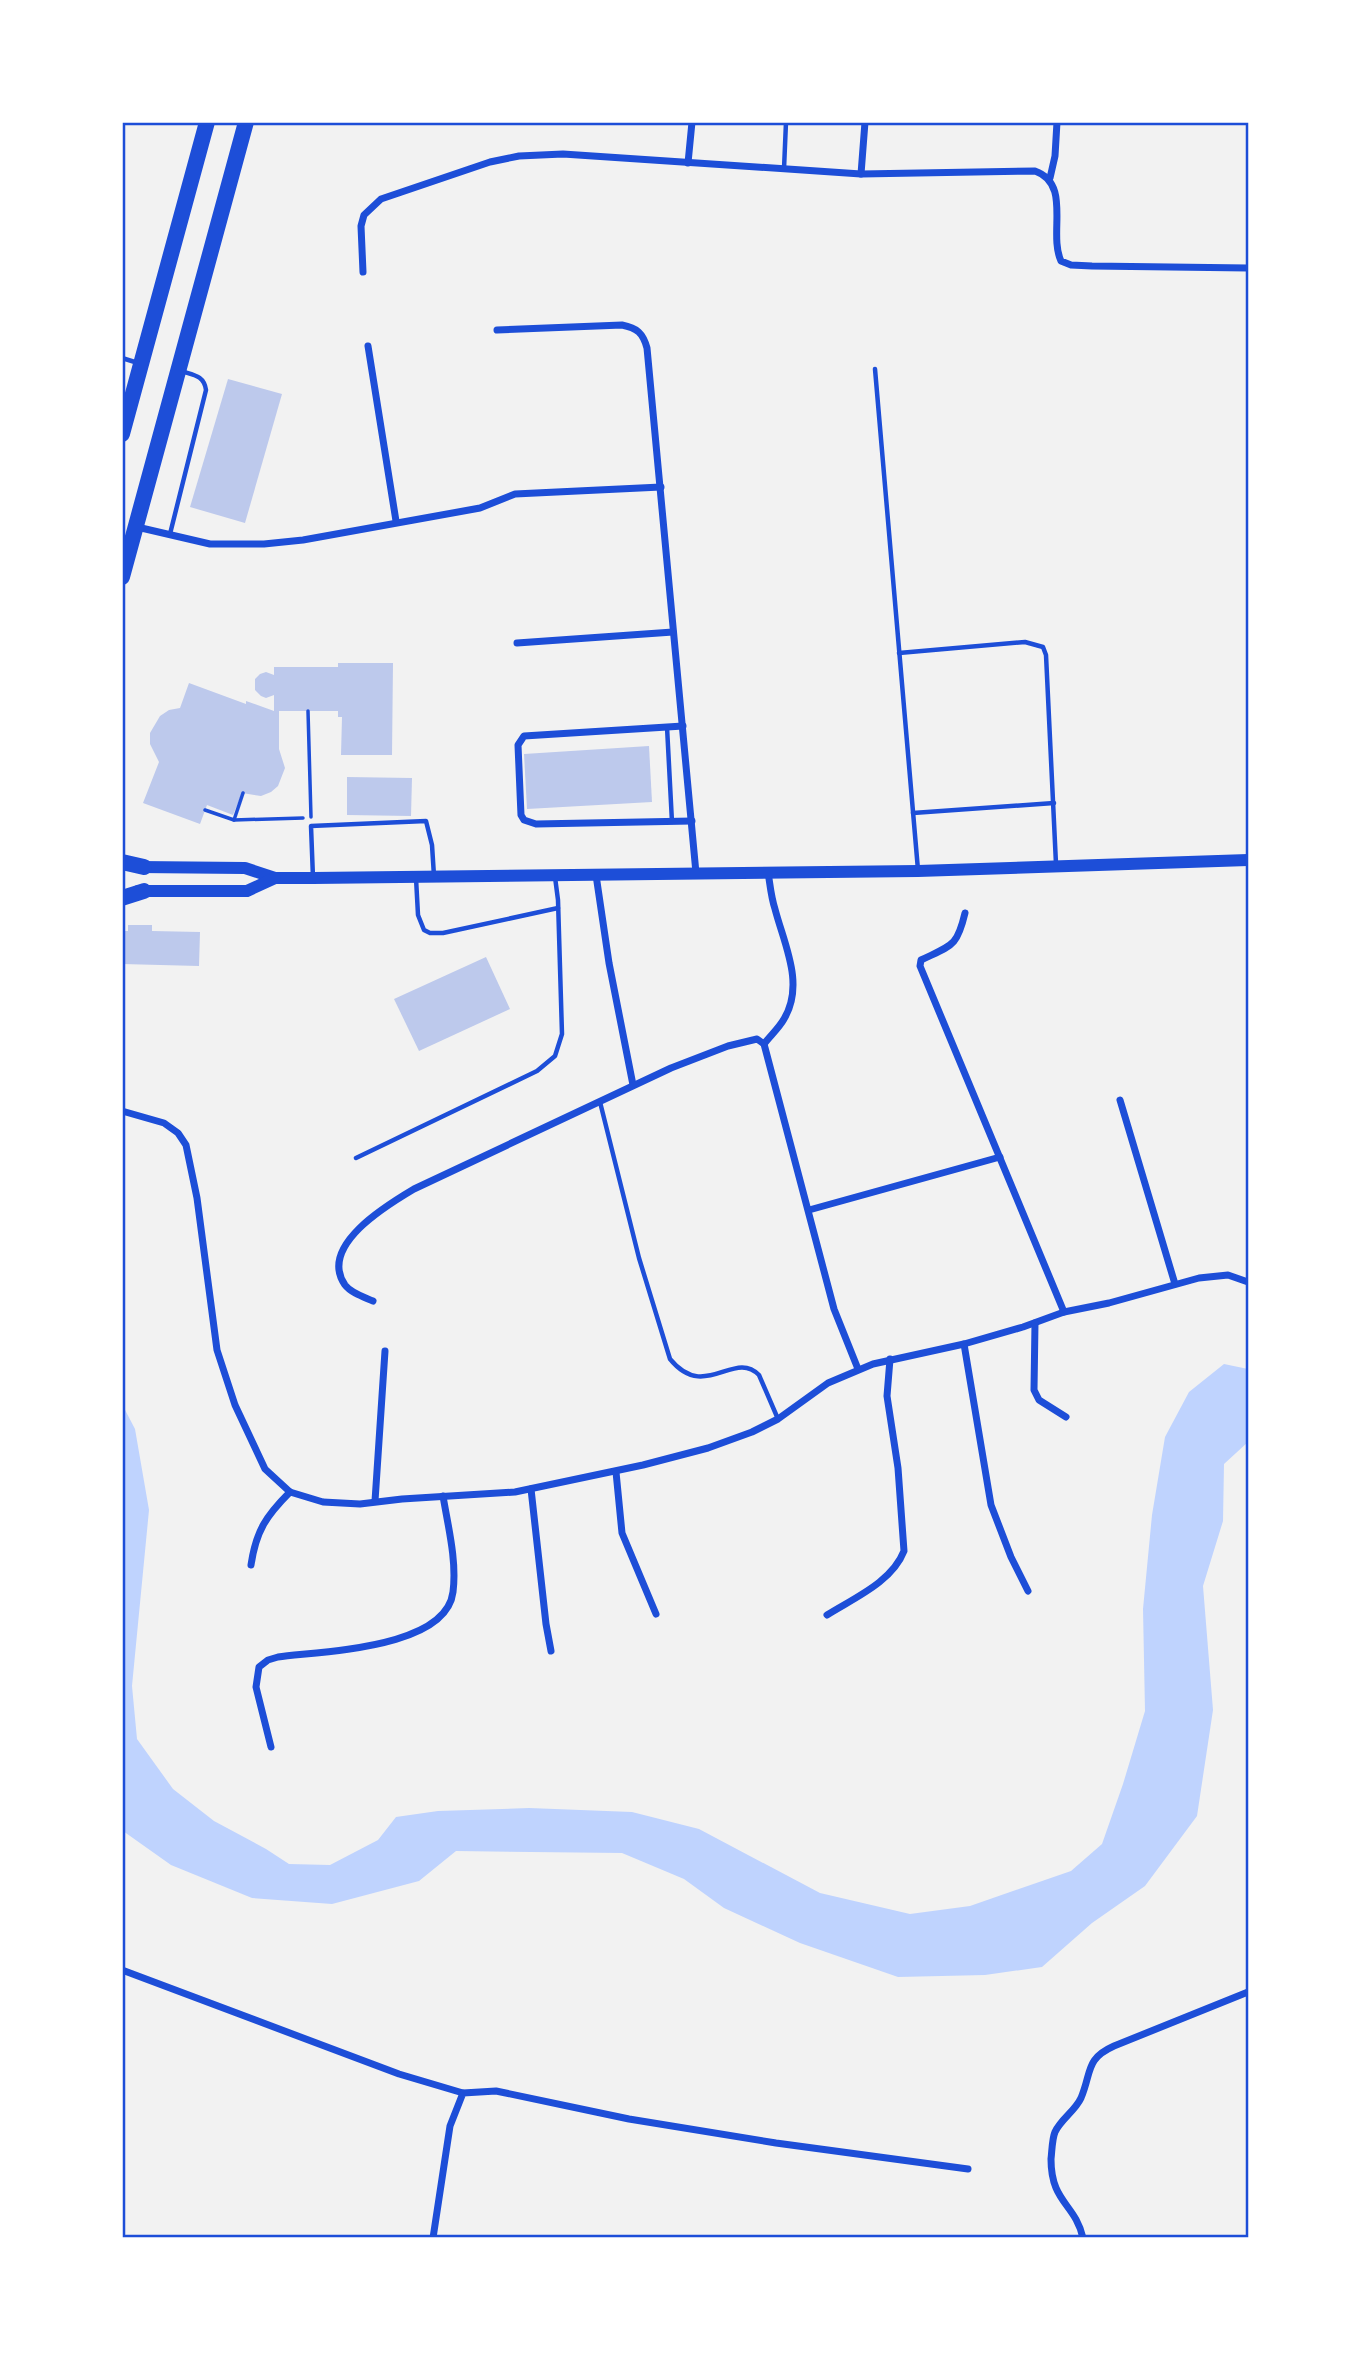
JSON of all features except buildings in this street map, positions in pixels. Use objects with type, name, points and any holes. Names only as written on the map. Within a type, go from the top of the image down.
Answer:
[{"type":"highway","points":[[123,429],[207,122]]},
{"type":"highway","points":[[122,577],[246,122]]},
{"type":"highway","points":[[122,864],[144,867]]},
{"type":"highway","points":[[122,898],[144,891]]},
{"type":"main road","points":[[144,867],[245,868],[275,878],[313,878],[918,871],[1248,860]]},
{"type":"main road","points":[[122,891],[247,891],[275,878]]},
{"type":"street","points":[[688,163],[692,122]]},
{"type":"street","points":[[861,174],[865,122]]},
{"type":"street","points":[[1056,122],[1055,156],[1050,178],[1056,195],[1056,244],[1061,261],[1070,265],[1092,266],[1248,268]]},
{"type":"street","points":[[363,272],[361,226],[364,215],[381,199],[490,162],[540,154],[563,153],[861,174],[1035,171],[1050,178]]},
{"type":"street","points":[[497,330],[622,325],[639,331],[647,348],[696,873]]},
{"type":"street","points":[[368,346],[396,521]]},
{"type":"street","points":[[137,527],[211,544],[264,544],[303,540],[396,521],[480,508],[515,495],[661,487]]},
{"type":"street","points":[[517,643],[673,632]]},
{"type":"street","points":[[683,726],[524,736],[518,745],[521,816],[524,820],[536,824],[691,821]]},
{"type":"street","points":[[764,1044],[785,1018],[793,995],[786,946],[774,907],[768,872]]},
{"type":"street","points":[[596,875],[609,963],[633,1086]]},
{"type":"street","points":[[965,913],[959,936],[944,950],[921,960],[919,966],[1064,1312]]},
{"type":"street","points":[[373,1301],[351,1291],[345,1284],[339,1261],[349,1240],[375,1213],[414,1189],[633,1086],[697,1057],[757,1039],[764,1044],[834,1309],[858,1369]]},
{"type":"street","points":[[1120,1100],[1175,1284]]},
{"type":"street","points":[[122,1111],[164,1123],[178,1133],[186,1145],[197,1198],[212,1322],[234,1405],[265,1469],[290,1492],[323,1502],[348,1504],[531,1489],[615,1472],[732,1440],[778,1419],[828,1383],[858,1369],[890,1359],[964,1344],[1064,1312],[1109,1303],[1175,1284],[1220,1275],[1248,1282]]},
{"type":"street","points":[[809,1210],[1000,1157]]},
{"type":"street","points":[[1035,1323],[1034,1390],[1039,1400],[1066,1417]]},
{"type":"street","points":[[964,1344],[991,1505],[1028,1591]]},
{"type":"street","points":[[375,1502],[385,1351]]},
{"type":"street","points":[[827,1615],[882,1580],[900,1561],[905,1551],[899,1481],[887,1396],[890,1359]]},
{"type":"street","points":[[615,1472],[622,1533],[656,1614]]},
{"type":"street","points":[[531,1489],[551,1651]]},
{"type":"street","points":[[251,1565],[254,1545],[265,1519],[290,1492]]},
{"type":"street","points":[[271,1747],[256,1687],[259,1667],[268,1660],[374,1644],[406,1636],[432,1623],[443,1614],[453,1592],[452,1555],[443,1496]]},
{"type":"street","points":[[122,1970],[376,2066],[463,2093],[496,2091],[629,2119],[776,2143],[968,2169]]},
{"type":"street","points":[[1083,2238],[1074,2215],[1063,2203],[1053,2185],[1051,2155],[1055,2133],[1078,2104],[1091,2064],[1102,2051],[1248,1992]]},
{"type":"street","points":[[433,2238],[450,2126],[463,2093]]},
{"type":"lane","points":[[784,170],[786,122]]},
{"type":"lane","points":[[122,359],[141,364]]},
{"type":"lane","points":[[875,369],[918,871]]},
{"type":"lane","points":[[170,535],[206,390],[200,377],[180,370]]},
{"type":"lane","points":[[899,653],[1025,642],[1043,647],[1046,655],[1056,866]]},
{"type":"lane","points":[[667,726],[672,822]]},
{"type":"lane","points":[[913,813],[1054,803]]},
{"type":"lane","points":[[313,878],[311,826],[426,821],[432,845],[434,877]]},
{"type":"lane","points":[[356,1158],[537,1071],[555,1056],[562,1034],[555,876]]},
{"type":"lane","points":[[416,877],[418,915],[424,930],[430,933],[443,933],[558,908]]},
{"type":"lane","points":[[600,1102],[639,1258],[670,1359],[682,1370],[697,1377],[749,1367],[759,1375],[778,1419]]},
{"type":"path","points":[[308,711],[311,826]]},
{"type":"path","points":[[234,820],[243,793]]},
{"type":"path","points":[[205,810],[234,820],[311,818]]},
{"type":"water","points":[[1224,1364],[1248,1369],[1248,1442],[1224,1464],[1223,1521],[1203,1586],[1213,1710],[1197,1816],[1145,1886],[1092,1923],[1042,1967],[985,1975],[898,1977],[800,1943],[724,1908],[684,1879],[622,1853],[456,1851],[419,1881],[332,1904],[252,1898],[171,1865],[123,1831],[123,1406],[135,1429],[149,1510],[132,1686],[137,1739],[173,1789],[214,1821],[289,1864],[330,1865],[378,1840],[396,1817],[438,1811],[529,1808],[632,1812],[699,1829],[820,1893],[910,1914],[970,1906],[1071,1871],[1102,1844],[1145,1711],[1143,1609],[1152,1515],[1165,1437],[1189,1392]]}]
